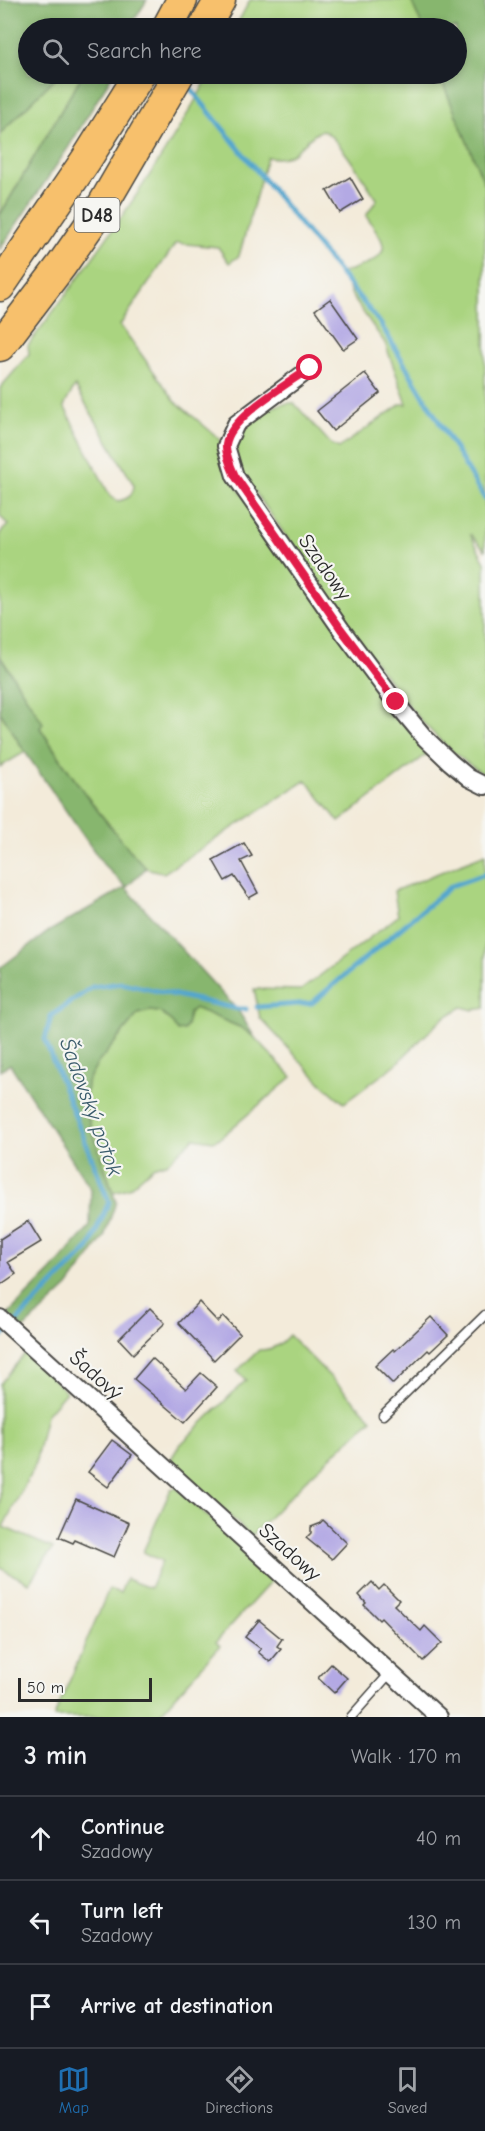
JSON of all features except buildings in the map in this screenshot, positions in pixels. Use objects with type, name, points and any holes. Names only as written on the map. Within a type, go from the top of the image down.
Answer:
[{"type":"highway","points":[[172,18],[182,0]]},
{"type":"highway","points":[[210,18],[220,0]]},
{"type":"highway","name":"D48","points":[[0,286],[86,160],[134,84]]},
{"type":"highway","name":"D48","points":[[0,346],[98,213],[173,84]]},
{"type":"street","name":"Szadowy","points":[[310,368],[236,424],[226,446],[235,476],[341,629],[425,738],[469,778],[485,786]]},
{"type":"street","name":"Šadový","points":[[1,1319],[160,1463]]},
{"type":"street","name":"Szadowy","points":[[160,1463],[439,1717]]},
{"type":"lane","points":[[383,1415],[485,1315]]},
{"type":"lane","points":[[351,1717],[391,1672]]},
{"type":"green space","points":[[0,0],[147,0],[135,18],[18,18],[18,84],[49,84],[0,134]]},
{"type":"green space","points":[[250,0],[411,0],[419,18],[240,18]]},
{"type":"green space","points":[[411,0],[485,0],[485,185],[443,84],[467,84],[467,18],[419,18]]},
{"type":"green space","points":[[49,84],[77,84],[0,215],[0,134]]},
{"type":"green space","points":[[77,84],[107,84],[68,148],[0,249],[0,215]]},
{"type":"green space","points":[[204,84],[443,84],[485,185],[485,550],[470,534],[485,562],[485,775],[465,761],[428,728],[397,691],[240,470],[236,456],[237,441],[245,426],[268,409],[286,403],[294,403],[331,444],[339,448],[401,404],[407,404],[385,343],[353,298],[342,273],[375,260],[383,251],[381,238],[366,216],[377,199],[344,151],[329,134],[322,130],[292,154],[277,158],[267,157],[239,256],[229,263],[218,247],[176,243],[120,325],[175,401],[221,440],[220,454],[226,472],[431,751],[339,822],[306,780],[164,873],[146,868],[86,796],[40,728],[42,723],[0,656],[0,533],[8,525],[0,516],[0,388],[29,354],[28,345],[124,213],[169,145]],"holes":[[[75,386],[134,485],[125,499],[118,501],[110,496],[64,406]]]},
{"type":"green space","points":[[0,656],[43,723],[40,728],[64,765],[103,818],[146,868],[126,888],[239,1012],[255,1038],[242,1028],[195,1008],[189,1013],[187,1026],[184,1030],[178,1031],[170,1020],[159,1012],[150,1011],[138,1014],[97,1064],[87,1082],[88,1117],[116,1202],[104,1237],[68,1287],[23,1329],[7,1315],[51,1271],[90,1226],[91,1189],[10,1064],[0,1071],[0,968],[48,932],[126,887],[103,864],[0,712]]},
{"type":"green space","points":[[0,712],[25,752],[0,767]]},
{"type":"green space","points":[[485,854],[485,1008],[473,1010],[462,1007],[443,1018],[395,1065],[344,1103],[322,1084],[260,1018],[254,989],[301,990],[398,916],[394,891]]},
{"type":"green space","points":[[195,1008],[242,1028],[255,1038],[292,1077],[220,1138],[213,1141],[194,1138],[168,1162],[153,1167],[129,1188],[113,1192],[88,1117],[87,1082],[97,1064],[138,1014],[150,1011],[159,1012],[178,1030],[184,1030],[189,1013]]},
{"type":"green space","points":[[289,1335],[372,1419],[311,1475],[251,1536],[172,1462],[172,1457],[179,1446],[246,1380],[237,1371],[259,1350],[276,1346]]},
{"type":"green space","points":[[26,1352],[66,1392],[46,1415],[35,1465],[3,1527],[53,1548],[29,1583],[0,1568],[0,1384]]},
{"type":"green space","points":[[177,1488],[275,1577],[216,1642],[220,1646],[157,1717],[54,1717],[109,1589],[120,1593],[126,1579],[150,1588],[162,1561],[143,1552],[171,1489]]},
{"type":"waterway","points":[[187,84],[380,323],[485,499]]},
{"type":"waterway","name":"Šadovský potok","points":[[257,1007],[312,1003],[451,886],[485,874]]},
{"type":"waterway","name":"Šadovský potok","points":[[0,1338],[89,1248],[109,1202],[45,1040],[51,1016],[92,987],[122,983],[246,1009]]},
{"type":"route","points":[[310,368],[244,416],[229,435],[226,446],[235,476],[341,629],[396,702]]}]
